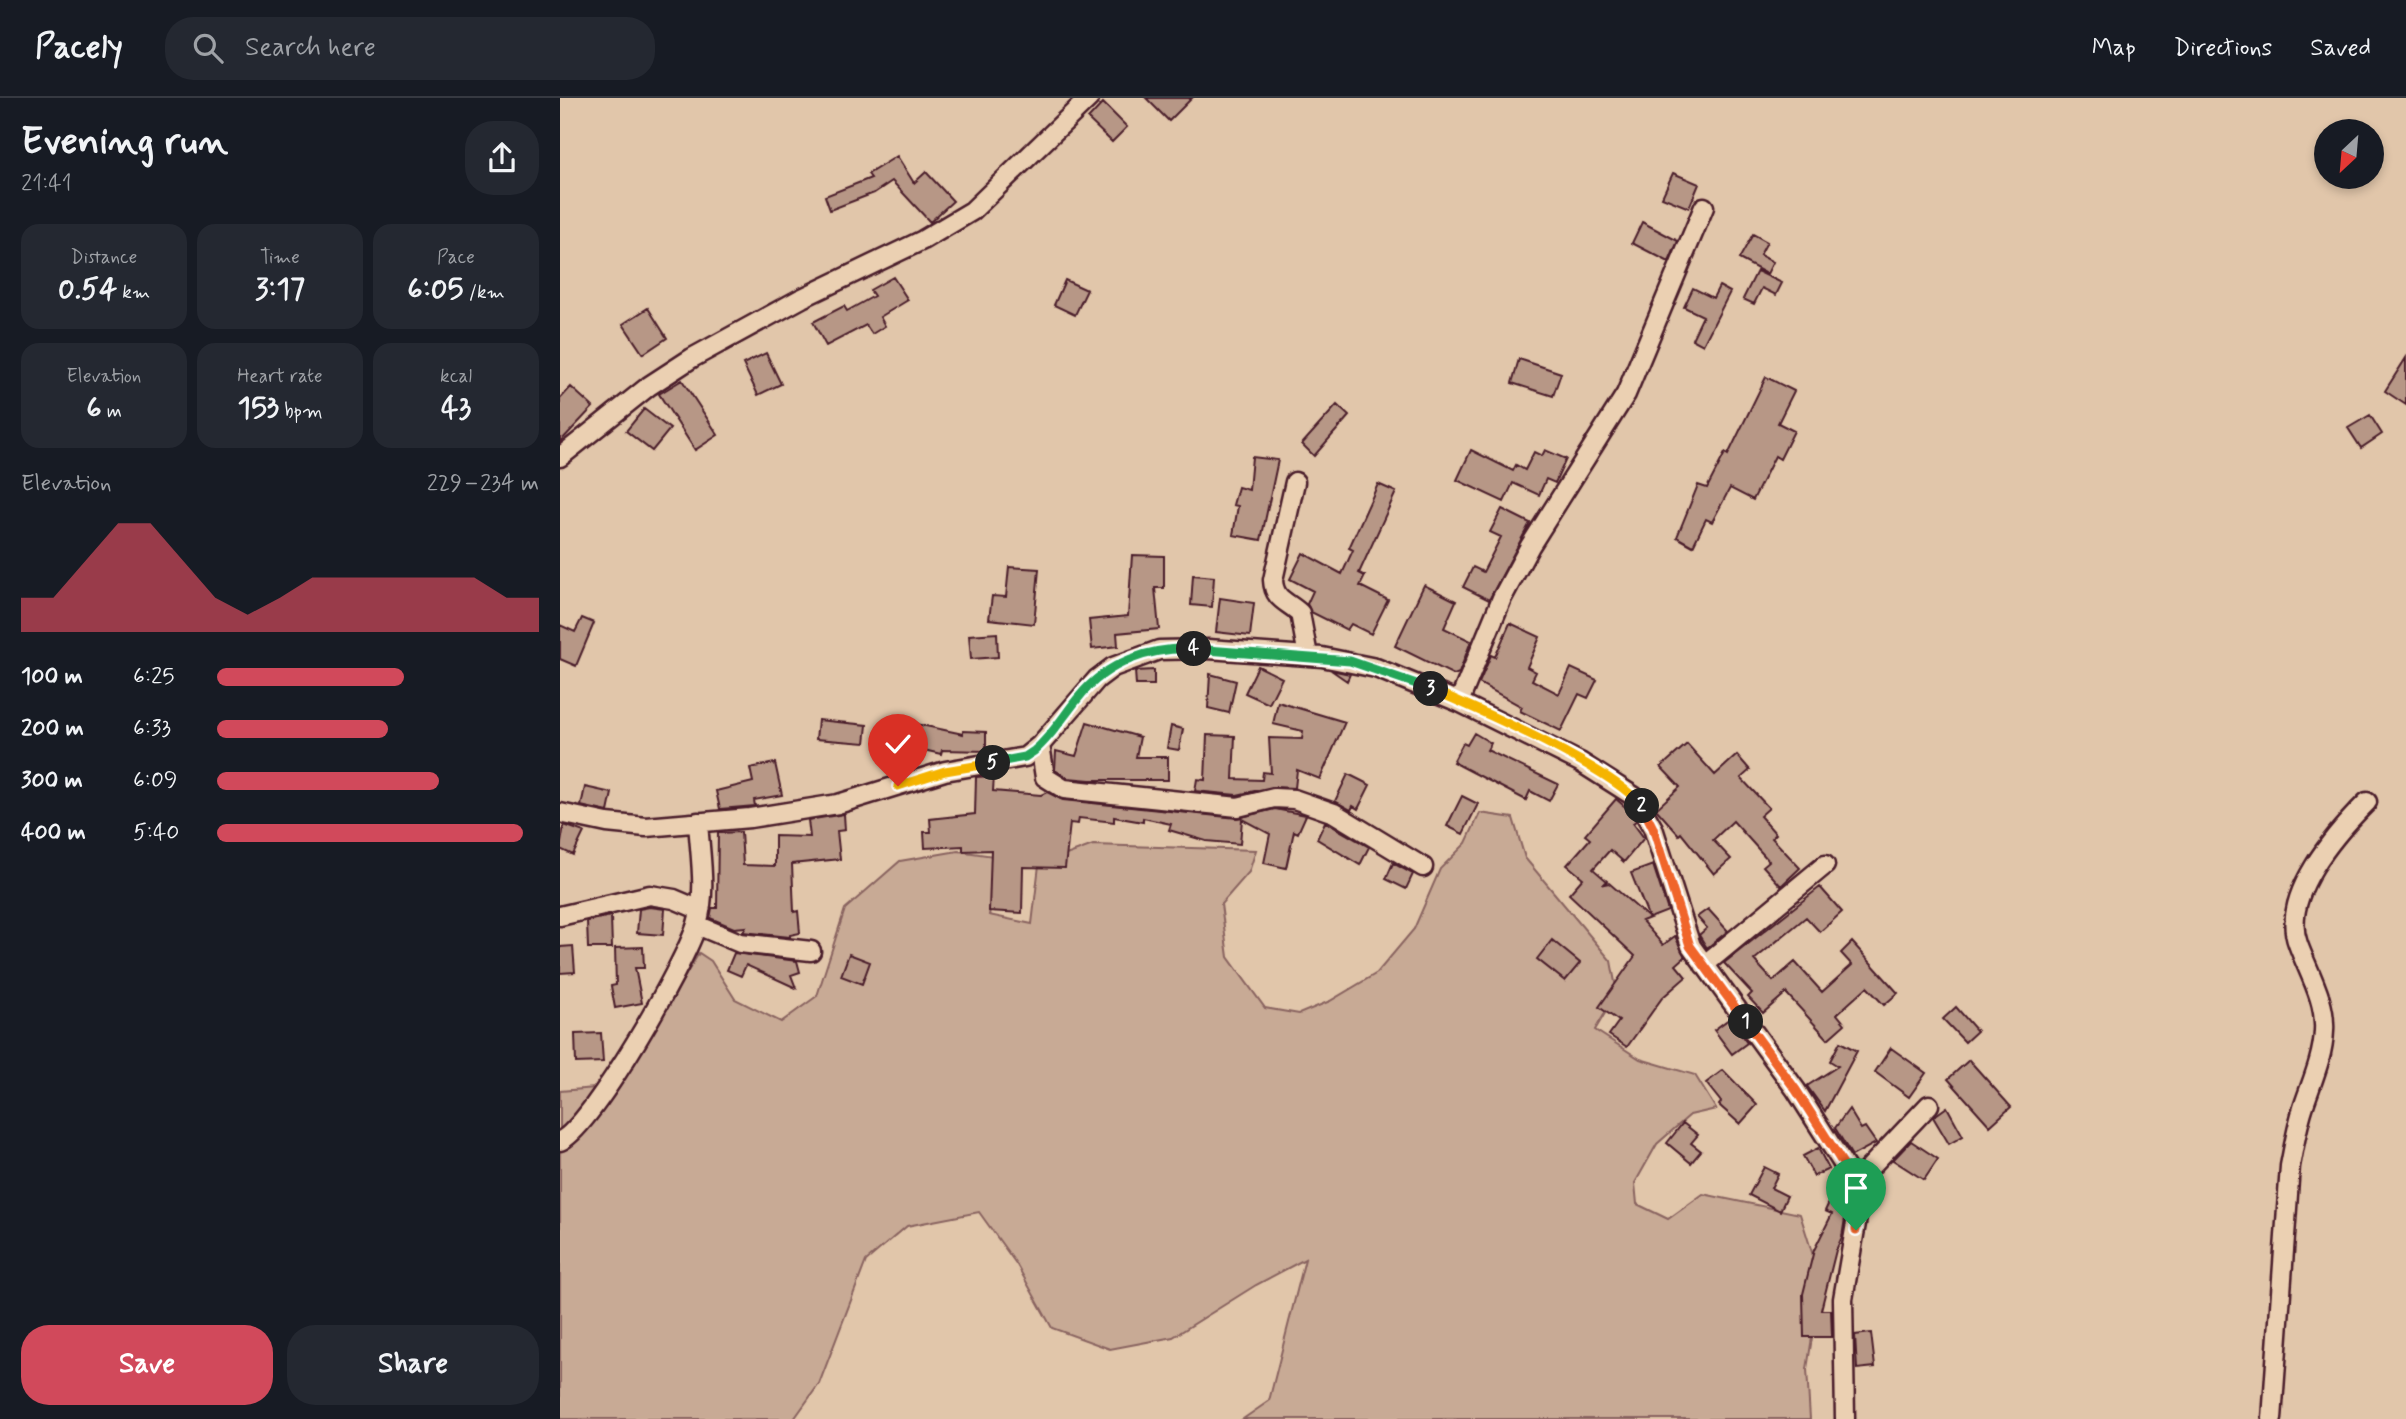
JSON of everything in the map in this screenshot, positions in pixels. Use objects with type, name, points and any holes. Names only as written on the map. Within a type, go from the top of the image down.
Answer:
[{"type":"street","points":[[560,457],[649,386],[692,358],[802,298],[923,240],[972,211],[1089,98]]},
{"type":"street","points":[[1459,702],[1502,598],[1530,545],[1626,394],[1704,206]]},
{"type":"street","points":[[1295,482],[1273,580],[1274,591],[1280,600],[1300,613],[1308,656]]},
{"type":"street","points":[[560,813],[607,823],[646,827],[698,822],[838,804],[945,771],[1025,757],[1041,746],[1097,679],[1113,667],[1159,650],[1183,648],[1350,661],[1376,668],[1459,702],[1580,762],[1635,797],[1653,828],[1687,938],[1796,1090],[1854,1184],[1860,1206],[1843,1299],[1845,1419]]},
{"type":"street","points":[[1041,746],[1045,777],[1064,789],[1238,807],[1274,798],[1307,802],[1334,813],[1423,867]]},
{"type":"street","points":[[2272,1419],[2290,1166],[2296,1132],[2316,1069],[2324,1032],[2321,1002],[2296,940],[2295,917],[2304,888],[2322,853],[2367,802]]},
{"type":"street","points":[[560,1141],[580,1125],[675,975],[699,917],[698,822]]},
{"type":"street","points":[[1704,965],[1825,864]]},
{"type":"street","points":[[560,916],[650,895],[674,899],[740,943],[811,951]]},
{"type":"street","points":[[1854,1184],[1929,1105]]},
{"type":"shaded area","points":[[1480,813],[1513,818],[1525,858],[1611,961],[1617,993],[1595,1030],[1640,1059],[1695,1075],[1716,1109],[1690,1115],[1657,1144],[1635,1183],[1637,1204],[1668,1219],[1703,1194],[1800,1214],[1821,1281],[1807,1369],[1810,1419],[1243,1419],[1269,1401],[1305,1259],[1256,1285],[1173,1337],[1110,1349],[1052,1328],[1017,1265],[979,1212],[907,1226],[866,1261],[819,1384],[794,1419],[560,1419],[560,1091],[619,1086],[699,953],[711,961],[735,999],[781,1022],[817,996],[845,909],[900,861],[958,851],[1001,857],[989,915],[1032,924],[1039,865],[1093,845],[1256,850],[1249,872],[1221,904],[1228,957],[1265,1008],[1299,1014],[1330,1001],[1377,973],[1414,929],[1440,869],[1466,843]]},
{"type":"building","points":[[1146,98],[1192,98],[1169,121]]},
{"type":"building","points":[[1103,103],[1127,127],[1112,142],[1088,119]]},
{"type":"building","points":[[897,156],[914,183],[926,172],[953,201],[930,222],[892,181],[874,193],[830,210],[825,196],[871,178],[868,174]]},
{"type":"building","points":[[1673,173],[1699,184],[1689,208],[1662,197]]},
{"type":"building","points":[[1642,222],[1678,241],[1669,262],[1632,243]]},
{"type":"building","points":[[1753,234],[1767,242],[1760,255],[1773,262],[1767,274],[1739,259]]},
{"type":"building","points":[[1757,271],[1782,283],[1776,295],[1762,288],[1754,304],[1743,299]]},
{"type":"building","points":[[893,277],[908,300],[880,317],[885,326],[872,334],[866,325],[826,346],[813,322],[844,306],[847,311],[874,296],[870,290]]},
{"type":"building","points":[[1065,280],[1087,290],[1075,315],[1054,305]]},
{"type":"building","points":[[1719,286],[1730,292],[1703,345],[1692,339],[1703,316],[1684,307],[1693,288],[1713,298]]},
{"type":"building","points":[[648,308],[667,338],[643,354],[623,324]]},
{"type":"building","points":[[766,353],[781,384],[758,395],[743,364]]},
{"type":"building","points":[[2406,358],[2406,405],[2385,391]]},
{"type":"building","points":[[1519,359],[1561,373],[1553,396],[1512,383]]},
{"type":"building","points":[[1766,377],[1794,391],[1778,423],[1794,431],[1780,459],[1775,456],[1753,500],[1730,488],[1712,522],[1706,519],[1693,546],[1677,537],[1698,485],[1707,488],[1725,453],[1728,455]]},
{"type":"building","points":[[682,380],[718,435],[695,450],[659,394]]},
{"type":"building","points":[[571,387],[593,407],[560,442],[560,399]]},
{"type":"building","points":[[1337,405],[1349,416],[1314,456],[1302,444]]},
{"type":"building","points":[[644,409],[670,429],[652,451],[626,431]]},
{"type":"building","points":[[2370,415],[2382,434],[2361,448],[2348,428]]},
{"type":"building","points":[[1471,450],[1513,471],[1516,465],[1525,470],[1534,452],[1542,456],[1545,450],[1566,459],[1555,483],[1546,479],[1539,495],[1513,483],[1504,502],[1457,480]]},
{"type":"building","points":[[1252,457],[1278,460],[1261,540],[1233,535],[1238,506],[1233,505],[1238,487],[1249,490]]},
{"type":"building","points":[[1378,484],[1396,492],[1359,573],[1365,576],[1360,586],[1388,600],[1371,634],[1351,624],[1347,630],[1311,612],[1307,604],[1313,591],[1290,579],[1303,553],[1342,574],[1353,550],[1349,548]]},
{"type":"building","points":[[1502,509],[1530,523],[1489,600],[1463,587],[1473,567],[1483,572],[1501,537],[1490,532]]},
{"type":"building","points":[[1132,555],[1164,556],[1164,588],[1155,588],[1159,629],[1117,633],[1118,646],[1092,649],[1089,620],[1128,616]]},
{"type":"building","points":[[1009,567],[1039,569],[1034,624],[989,619],[992,596],[1006,597]]},
{"type":"building","points":[[1193,575],[1214,577],[1212,607],[1191,605]]},
{"type":"building","points":[[1424,585],[1456,601],[1444,628],[1471,641],[1459,673],[1454,675],[1395,646]]},
{"type":"building","points":[[1220,598],[1254,603],[1250,636],[1216,632]]},
{"type":"building","points":[[582,618],[594,623],[576,666],[560,659],[560,625],[575,632]]},
{"type":"building","points":[[1510,623],[1540,637],[1527,667],[1536,672],[1532,680],[1559,694],[1571,668],[1597,680],[1588,698],[1579,694],[1561,731],[1520,711],[1522,707],[1479,683],[1491,655],[1495,657]]},
{"type":"building","points":[[997,633],[998,657],[971,659],[969,635]]},
{"type":"building","points":[[1258,666],[1282,678],[1269,704],[1245,693]]},
{"type":"building","points":[[1154,670],[1154,685],[1136,685],[1135,671]]},
{"type":"building","points":[[1331,670],[1350,674],[1347,681]]},
{"type":"building","points":[[1210,674],[1236,681],[1229,713],[1208,708]]},
{"type":"building","points":[[1278,702],[1345,722],[1320,779],[1297,770],[1295,788],[1272,787],[1237,795],[1195,791],[1197,779],[1205,780],[1207,735],[1235,736],[1233,779],[1262,780],[1263,772],[1271,773],[1269,738],[1302,739],[1303,731],[1273,724]]},
{"type":"building","points":[[818,720],[867,725],[865,743],[816,739]]},
{"type":"building","points":[[907,722],[963,734],[963,731],[986,732],[986,751],[942,750],[941,754],[902,745]]},
{"type":"building","points":[[1087,722],[1140,737],[1136,757],[1168,757],[1168,780],[1090,780],[1068,778],[1055,770],[1056,751],[1076,756]]},
{"type":"building","points":[[1171,726],[1183,729],[1179,750],[1167,748]]},
{"type":"building","points":[[1474,733],[1491,743],[1487,750],[1558,784],[1549,801],[1530,791],[1526,800],[1453,762],[1463,743],[1467,745]]},
{"type":"building","points":[[1687,744],[1715,775],[1737,755],[1750,770],[1741,778],[1769,808],[1760,816],[1776,834],[1772,838],[1800,868],[1781,886],[1763,866],[1769,861],[1733,821],[1713,840],[1731,859],[1714,874],[1681,833],[1679,835],[1656,809],[1680,787],[1661,767]]},
{"type":"building","points":[[775,763],[782,795],[754,800],[755,806],[720,809],[716,791],[753,782],[750,768]]},
{"type":"building","points":[[1348,774],[1370,785],[1358,809],[1353,806],[1351,810],[1335,801]]},
{"type":"building","points":[[994,776],[993,791],[1041,795],[1047,792],[1063,800],[1237,818],[1275,809],[1306,815],[1298,833],[1294,831],[1286,868],[1264,863],[1270,834],[1242,819],[1240,844],[1206,841],[1169,830],[1171,824],[1143,818],[1143,822],[1114,817],[1114,822],[1079,818],[1078,824],[1070,823],[1065,868],[1023,867],[1022,913],[989,911],[991,850],[963,851],[963,846],[925,848],[924,832],[931,832],[930,819],[975,814],[976,777]]},
{"type":"building","points":[[585,787],[612,793],[608,812],[581,806]]},
{"type":"building","points":[[1462,796],[1478,804],[1463,834],[1447,826]]},
{"type":"building","points":[[1616,799],[1631,812],[1636,821],[1633,823],[1644,838],[1624,862],[1610,850],[1593,869],[1607,881],[1604,884],[1609,883],[1649,918],[1631,873],[1653,865],[1668,911],[1642,921],[1663,945],[1675,936],[1685,957],[1676,965],[1686,977],[1662,998],[1627,1047],[1609,1035],[1619,1021],[1599,1007],[1635,956],[1569,894],[1583,878],[1567,865],[1590,839],[1585,835]]},
{"type":"building","points":[[844,814],[845,830],[837,831],[840,859],[792,864],[794,912],[798,911],[800,933],[790,937],[743,932],[746,927],[734,928],[710,918],[712,908],[717,908],[718,833],[741,832],[743,865],[775,866],[775,836],[810,837],[808,820]]},
{"type":"building","points":[[1325,822],[1369,847],[1360,865],[1317,839]]},
{"type":"building","points":[[564,825],[584,832],[573,855],[560,849]]},
{"type":"building","points":[[1393,863],[1413,874],[1406,889],[1386,879]]},
{"type":"building","points":[[1820,887],[1842,912],[1820,932],[1806,917],[1754,960],[1773,981],[1795,962],[1822,992],[1852,965],[1841,953],[1852,942],[1898,993],[1884,1005],[1867,987],[1837,1014],[1845,1024],[1828,1039],[1786,993],[1763,1013],[1748,997],[1752,993],[1724,963]]},
{"type":"building","points":[[639,909],[665,909],[663,935],[637,933]]},
{"type":"building","points":[[1708,909],[1728,931],[1707,948],[1699,935],[1707,928],[1697,917]]},
{"type":"building","points":[[611,916],[612,948],[588,948],[587,921]]},
{"type":"building","points":[[1552,940],[1580,963],[1565,981],[1537,959]]},
{"type":"building","points":[[573,946],[575,972],[560,973],[560,947]]},
{"type":"building","points":[[643,947],[644,968],[635,968],[642,1003],[615,1008],[611,986],[616,985],[615,948]]},
{"type":"building","points":[[734,953],[797,961],[800,972],[791,975],[796,988],[746,965],[741,976],[727,970]]},
{"type":"building","points":[[849,954],[870,962],[862,984],[841,976]]},
{"type":"building","points":[[1956,1007],[1977,1031],[1965,1042],[1943,1019]]},
{"type":"building","points":[[1729,1019],[1747,1043],[1732,1054],[1714,1030]]},
{"type":"building","points":[[601,1033],[603,1062],[576,1063],[575,1034]]},
{"type":"building","points":[[1840,1042],[1857,1051],[1825,1111],[1807,1086],[1838,1066],[1830,1061]]},
{"type":"building","points":[[1891,1048],[1926,1073],[1909,1097],[1875,1072]]},
{"type":"building","points":[[1969,1060],[2011,1107],[1990,1126],[1948,1079]]},
{"type":"building","points":[[1723,1070],[1757,1105],[1740,1124],[1719,1105],[1721,1102],[1706,1083]]},
{"type":"building","points":[[1947,1107],[1963,1136],[1949,1144],[1933,1117]]},
{"type":"building","points":[[1849,1109],[1861,1129],[1865,1127],[1876,1143],[1852,1156],[1835,1128]]},
{"type":"building","points":[[1683,1123],[1698,1135],[1691,1143],[1701,1151],[1691,1163],[1667,1143]]},
{"type":"building","points":[[1911,1141],[1938,1159],[1924,1180],[1893,1160]]},
{"type":"building","points":[[1818,1148],[1829,1169],[1814,1176],[1803,1156]]},
{"type":"building","points":[[1764,1167],[1778,1174],[1771,1188],[1787,1196],[1780,1211],[1749,1195]]},
{"type":"building","points":[[1842,1188],[1847,1206],[1842,1237],[1836,1250],[1821,1310],[1831,1310],[1832,1337],[1804,1337],[1803,1294],[1814,1250],[1832,1214],[1825,1211],[1832,1196],[1837,1199]]},
{"type":"building","points":[[1871,1333],[1875,1367],[1857,1369],[1855,1335]]},
{"type":"route","points":[[898,786],[945,771],[1025,757],[1041,746],[1081,694],[1097,679],[1113,667],[1159,650],[1208,649],[1350,661],[1411,681],[1459,702],[1580,762],[1628,790],[1642,805],[1663,856],[1690,946],[1778,1064],[1847,1170],[1859,1197],[1856,1230]]}]
